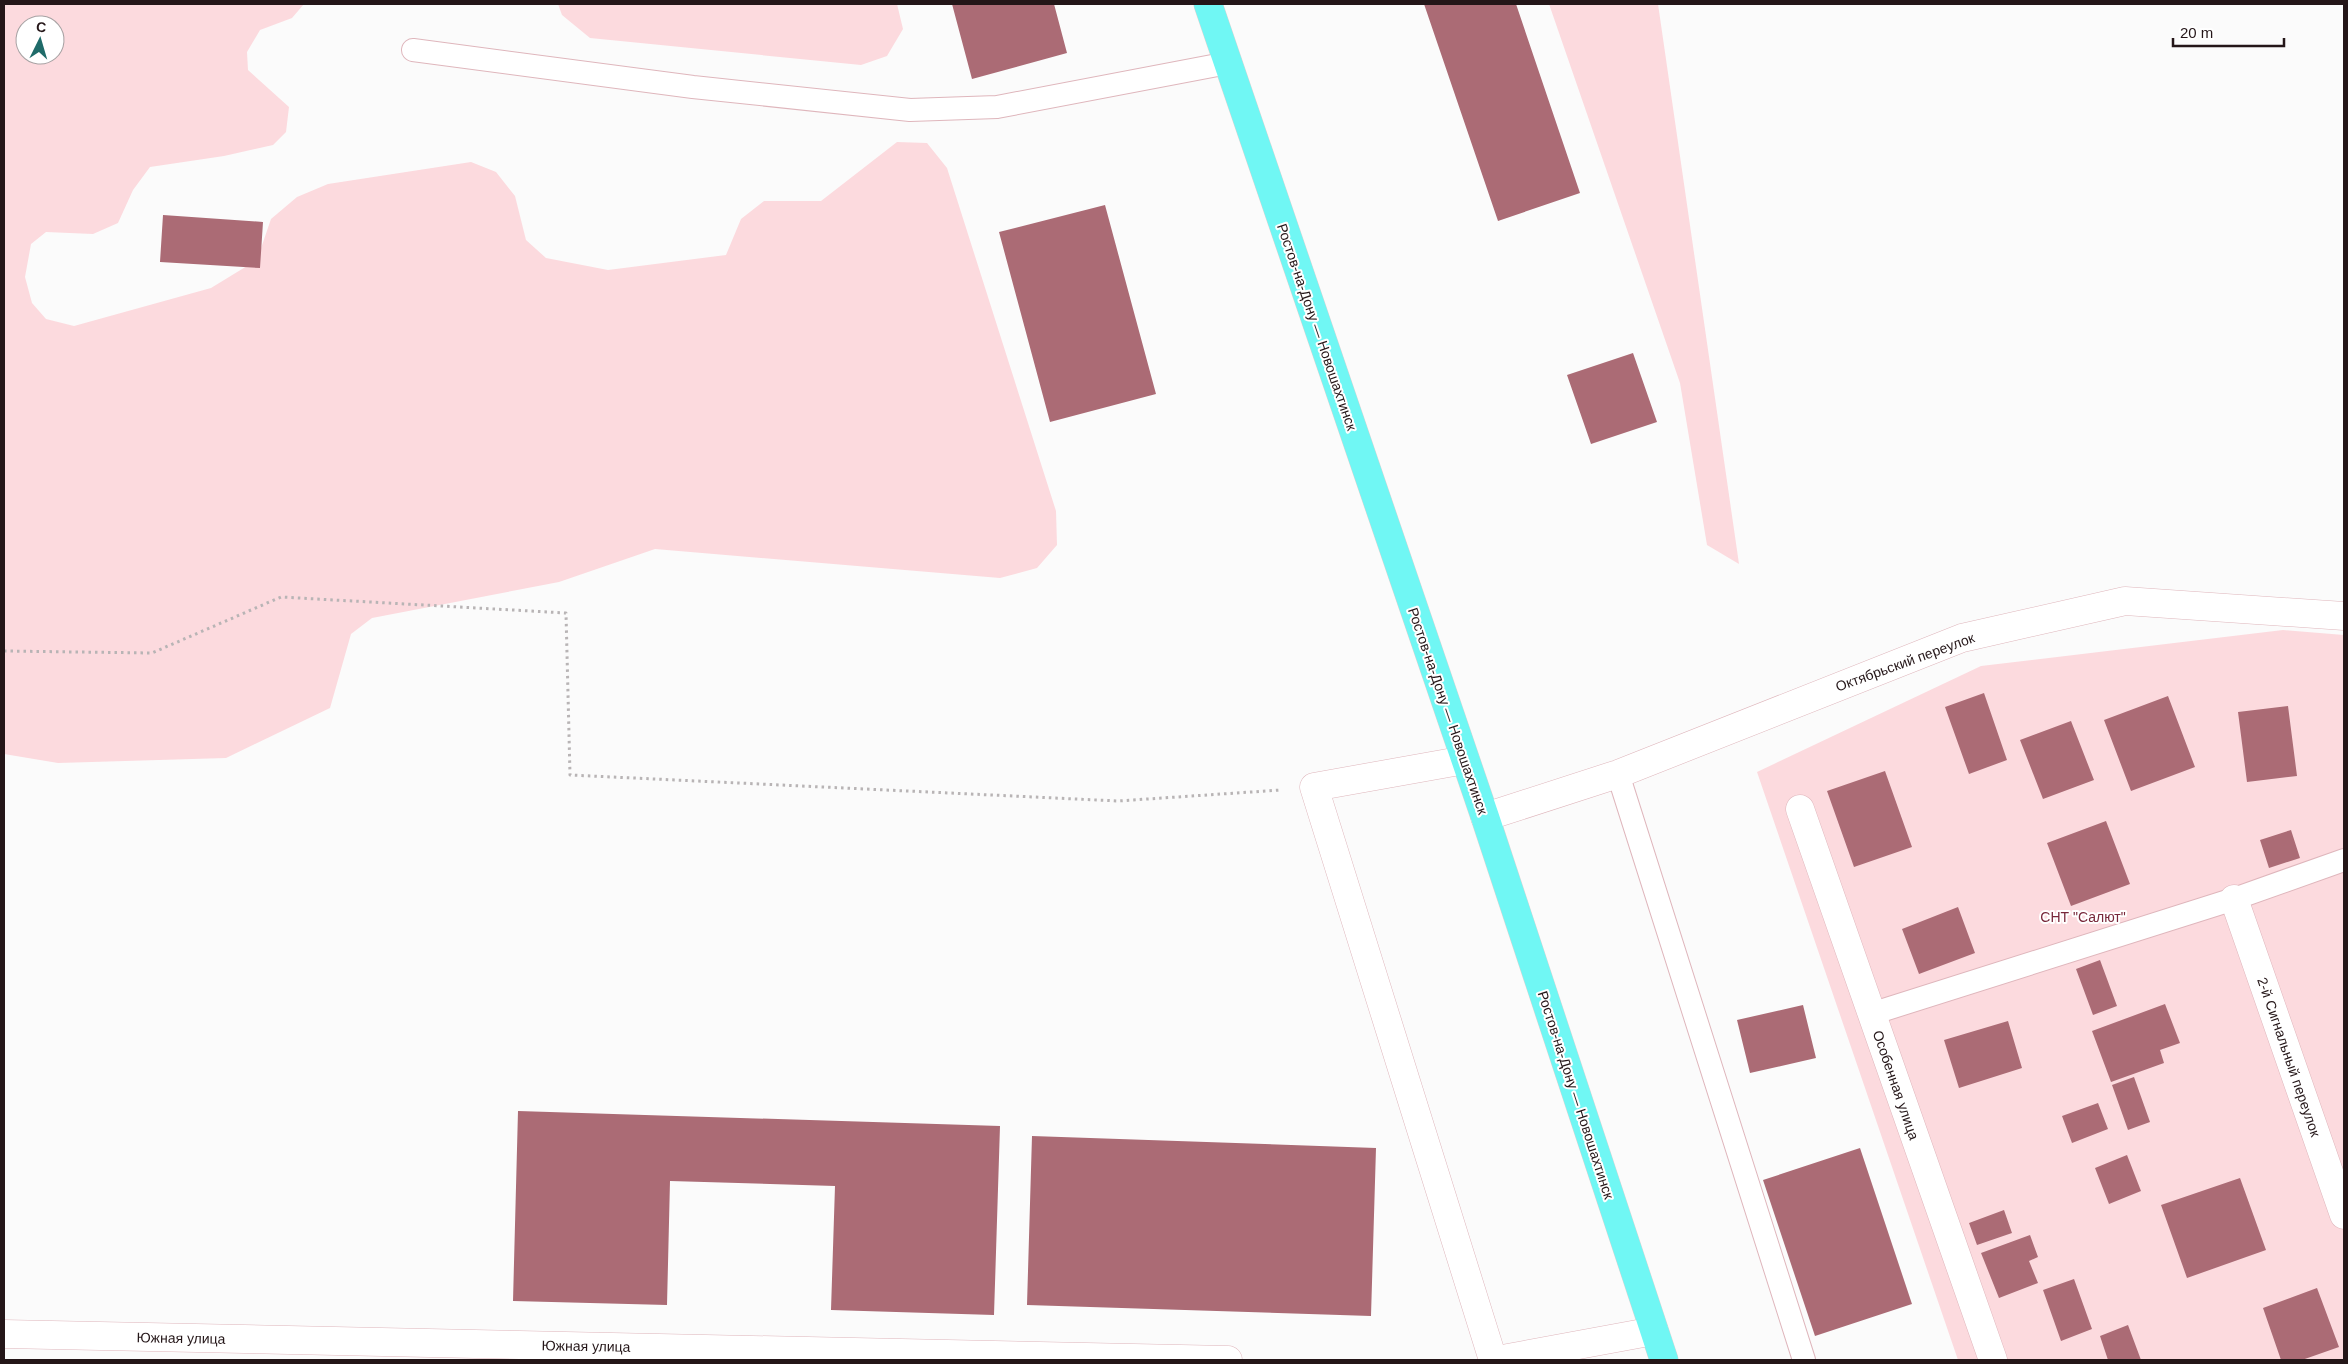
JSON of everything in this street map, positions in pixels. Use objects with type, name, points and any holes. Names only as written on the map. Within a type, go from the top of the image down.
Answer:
[{"type":"main road","name":"Ростов-на-Дону — Новошахтинск","points":[[1208,4],[1485,817],[1664,1360]]},
{"type":"street","name":"Октябрьский переулок","points":[[1485,817],[1618,774],[1962,638],[2125,600],[2344,616]]},
{"type":"street","points":[[1465,760],[1314,787],[1493,1360]]},
{"type":"street","name":"Особенная улица","points":[[1800,809],[1993,1360]]},
{"type":"street","name":"2-й Сигнальный переулок","points":[[2234,899],[2344,1216]]},
{"type":"street","points":[[1498,1360],[1654,1331]]},
{"type":"street","name":"Южная улица","points":[[4,1334],[1228,1360]]},
{"type":"lane","points":[[413,50],[693,87],[910,110],[997,107],[1228,63]]},
{"type":"lane","points":[[1618,774],[1804,1360]]},
{"type":"lane","points":[[1871,1014],[2234,899],[2344,860]]},
{"type":"path","points":[[4,651],[152,653],[281,597],[566,612],[570,775],[1118,801],[1314,787]]},
{"type":"green space","points":[[4,4],[304,4],[292,18],[260,30],[247,52],[248,70],[289,107],[286,132],[273,145],[224,156],[150,167],[133,190],[118,223],[93,234],[46,232],[31,244],[25,277],[32,303],[46,319],[74,326],[211,288],[257,260],[271,219],[297,197],[328,184],[471,162],[496,172],[515,196],[526,240],[546,258],[608,270],[726,255],[741,219],[764,201],[821,201],[897,142],[927,143],[947,168],[1056,511],[1057,545],[1037,568],[1000,578],[655,549],[559,582],[372,618],[351,634],[330,708],[226,758],[58,763],[4,754]]},
{"type":"green space","points":[[558,4],[897,4],[903,29],[887,56],[861,65],[590,38],[562,15]]},
{"type":"green space","points":[[1549,4],[1658,4],[1739,564],[1707,545],[1680,383]]},
{"type":"green space","name":"СНТ \"Салют\"","points":[[2283,630],[2344,635],[2344,1360],[1958,1360],[1757,772],[1981,666]]},
{"type":"building","points":[[952,4],[1054,4],[1067,53],[972,79]]},
{"type":"building","points":[[1424,4],[1516,4],[1580,193],[1498,221]]},
{"type":"building","points":[[1105,205],[1156,394],[1050,422],[999,232]]},
{"type":"building","points":[[163,215],[263,222],[260,268],[160,262]]},
{"type":"building","points":[[1633,353],[1657,422],[1591,444],[1567,375]]},
{"type":"building","points":[[1984,693],[2007,760],[1969,774],[1945,707]]},
{"type":"building","points":[[2168,696],[2195,767],[2131,791],[2104,720]]},
{"type":"building","points":[[2288,706],[2297,776],[2247,782],[2238,712]]},
{"type":"building","points":[[2071,721],[2094,780],[2043,799],[2020,740]]},
{"type":"building","points":[[1885,771],[1912,847],[1854,867],[1827,791]]},
{"type":"building","points":[[2106,821],[2130,884],[2071,906],[2047,843]]},
{"type":"building","points":[[2291,830],[2300,858],[2269,868],[2260,840]]},
{"type":"building","points":[[1958,907],[1975,953],[1919,974],[1902,929]]},
{"type":"building","points":[[2100,960],[2117,1006],[2093,1015],[2076,969]]},
{"type":"building","points":[[2165,1004],[2180,1043],[2160,1050],[2164,1063],[2111,1082],[2092,1031]]},
{"type":"building","points":[[1803,1005],[1816,1058],[1750,1073],[1737,1020]]},
{"type":"building","points":[[2008,1021],[2022,1068],[1959,1088],[1944,1040]]},
{"type":"building","points":[[2134,1077],[2150,1122],[2128,1130],[2112,1085]]},
{"type":"building","points":[[2098,1103],[2108,1129],[2072,1143],[2062,1116]]},
{"type":"building","points":[[518,1111],[1000,1126],[994,1315],[831,1310],[835,1186],[670,1181],[667,1305],[513,1301]]},
{"type":"building","points":[[1032,1136],[1376,1148],[1371,1316],[1027,1305]]},
{"type":"building","points":[[1860,1148],[1912,1304],[1815,1336],[1763,1180]]},
{"type":"building","points":[[2127,1155],[2141,1191],[2109,1204],[2095,1168]]},
{"type":"building","points":[[2240,1178],[2266,1250],[2187,1278],[2161,1205]]},
{"type":"building","points":[[2004,1210],[2012,1233],[1977,1245],[1969,1223]]},
{"type":"building","points":[[2030,1235],[2038,1257],[2029,1261],[2038,1283],[1999,1298],[1981,1253]]},
{"type":"building","points":[[2074,1279],[2092,1329],[2061,1341],[2043,1290]]},
{"type":"building","points":[[2317,1288],[2339,1347],[2302,1360],[2281,1360],[2263,1308]]},
{"type":"building","points":[[2128,1325],[2141,1360],[2108,1360],[2100,1336]]}]
